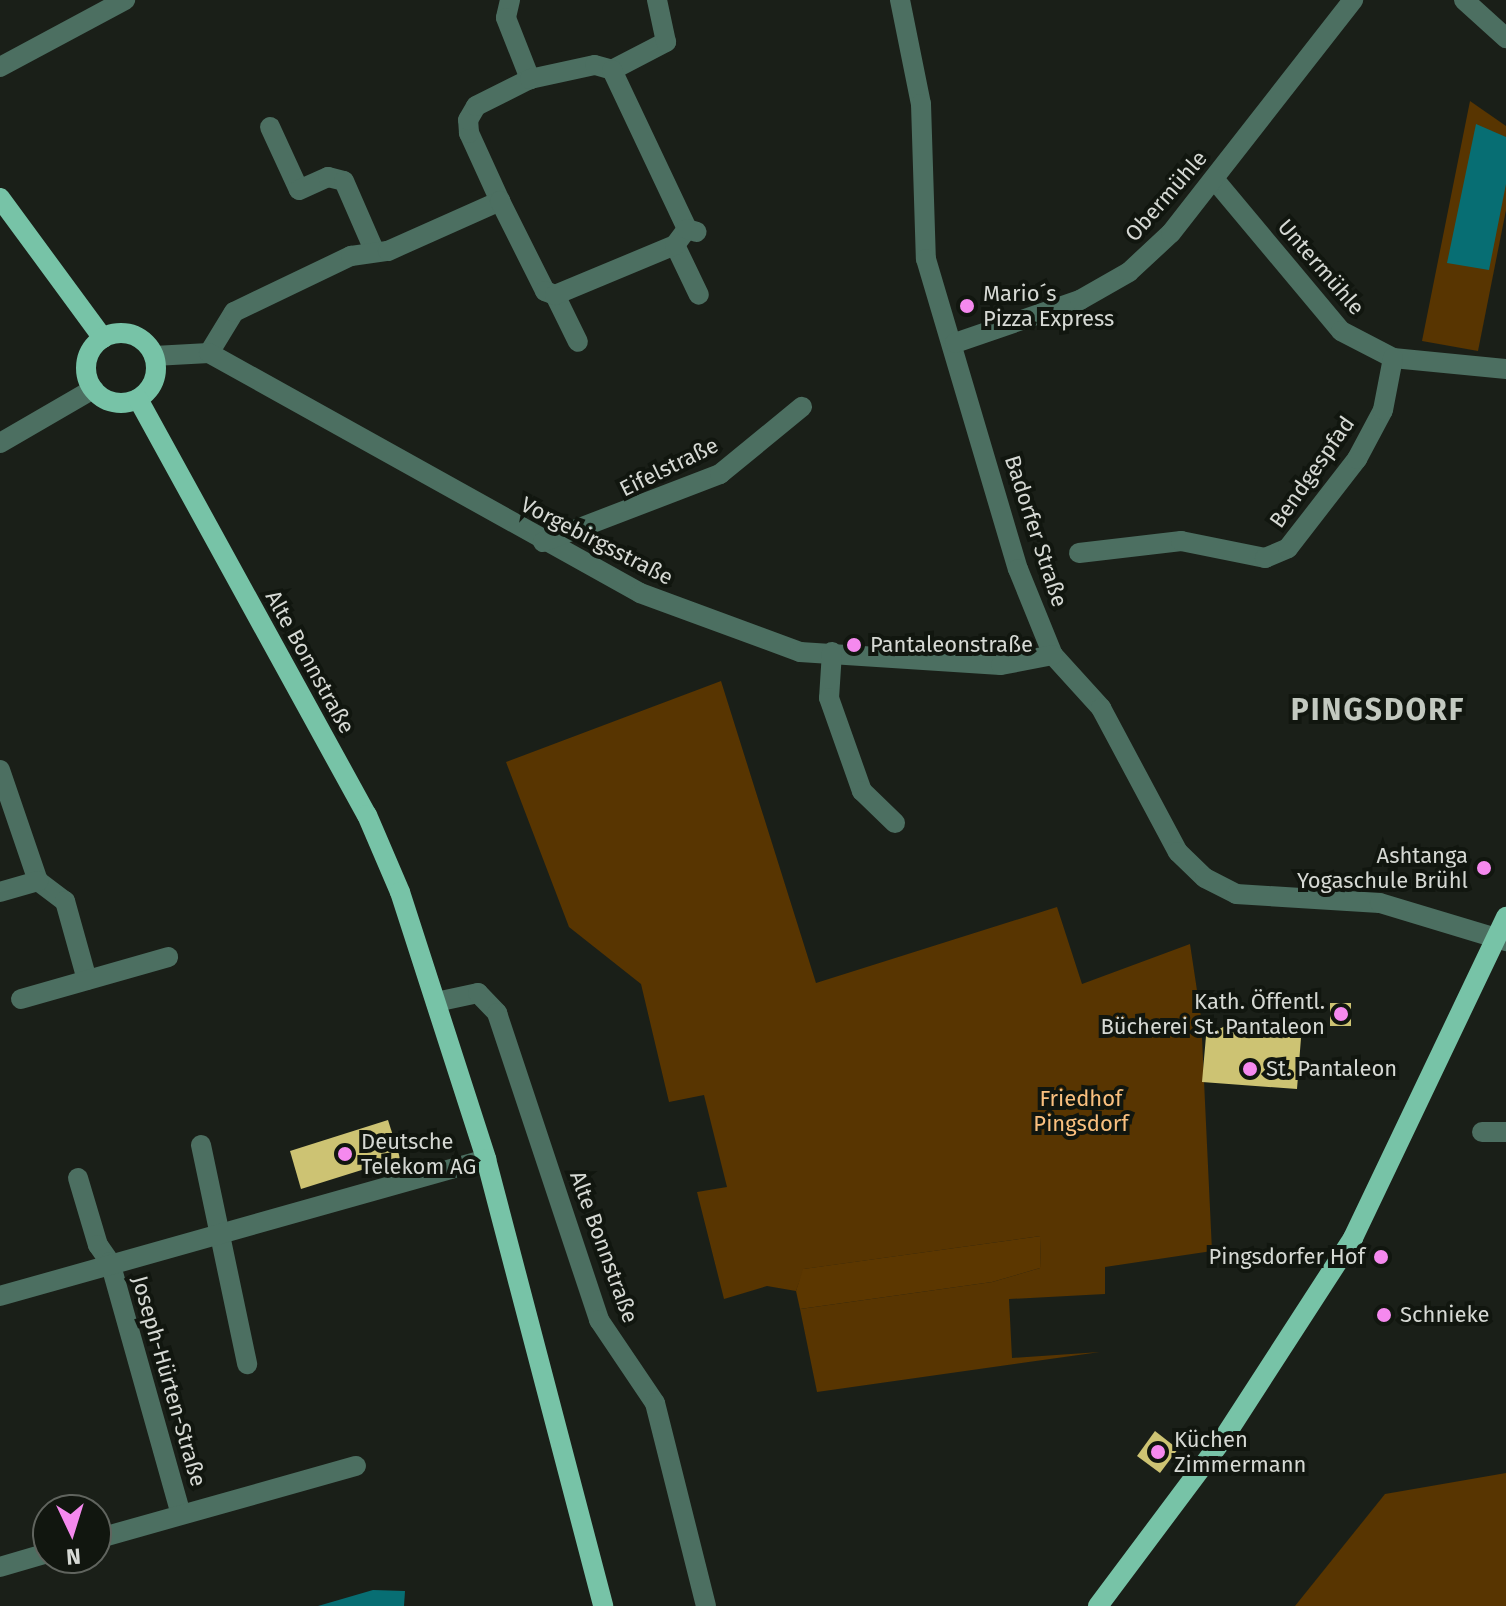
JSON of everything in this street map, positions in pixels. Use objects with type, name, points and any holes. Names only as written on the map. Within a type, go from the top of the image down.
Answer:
[{"type":"main road","points":[[0,198],[103,338]]},
{"type":"main road","points":[[133,335],[154,356],[152,385],[138,399],[111,402],[93,389],[86,365],[103,338],[133,335]]},
{"type":"main road","name":"Alte Bonnstraße","points":[[138,399],[367,815],[436,1002],[486,1159],[603,1606]]},
{"type":"main road","points":[[1098,1606],[1313,1305],[1367,1210],[1502,940],[1506,917]]},
{"type":"street","points":[[0,67],[125,0]]},
{"type":"street","points":[[510,0],[506,18],[530,79]]},
{"type":"street","points":[[578,342],[555,295],[545,291],[500,201],[468,120],[476,106],[530,79],[576,67],[612,70],[666,42],[657,0]]},
{"type":"street","name":"Badorfer Straße","points":[[900,0],[921,104],[926,259],[955,343],[1018,569],[1053,655],[1101,708],[1178,852],[1205,878],[1236,894],[1380,903],[1502,940]]},
{"type":"street","name":"Obermühle","points":[[955,343],[1080,300],[1129,272],[1214,179],[1353,0]]},
{"type":"street","points":[[1464,0],[1506,38]]},
{"type":"street","points":[[612,70],[687,235],[699,295]]},
{"type":"street","points":[[270,127],[299,190],[328,177],[344,181],[374,250]]},
{"type":"street","name":"Untermühle","points":[[1214,179],[1341,331],[1393,358],[1506,369]]},
{"type":"street","points":[[154,356],[209,353],[234,312],[374,250],[388,251],[500,201]]},
{"type":"street","points":[[555,295],[687,235]]},
{"type":"street","name":"Vorgebirgsstraße","points":[[209,353],[543,542],[640,593],[736,631],[800,652],[1001,665],[1053,655]]},
{"type":"street","name":"Bendgespfad","points":[[1079,553],[1181,541],[1265,558],[1288,548],[1357,459],[1383,410],[1393,358]]},
{"type":"street","points":[[0,443],[93,389]]},
{"type":"street","name":"Eifelstraße","points":[[543,542],[720,474],[802,407]]},
{"type":"street","points":[[832,652],[829,698],[862,791],[895,823]]},
{"type":"street","points":[[0,770],[38,881],[65,901],[87,980]]},
{"type":"street","points":[[0,892],[38,881]]},
{"type":"street","points":[[21,999],[168,957]]},
{"type":"street","name":"Alte Bonnstraße","points":[[436,1002],[478,993],[497,1013],[599,1320],[655,1403],[706,1606]]},
{"type":"street","points":[[1482,1132],[1506,1132]]},
{"type":"street","points":[[201,1145],[216,1234],[247,1364]]},
{"type":"street","name":"Joseph-Hürten-Straße","points":[[0,1296],[110,1262],[486,1159]]},
{"type":"street","name":"Joseph-Hürten-Straße","points":[[78,1178],[98,1245],[110,1262],[181,1514]]},
{"type":"street","name":"Joseph-Hürten-Straße","points":[[112,1534],[356,1466]]},
{"type":"street","points":[[0,1567],[32,1558]]},
{"type":"green space","points":[[1470,101],[1506,126],[1506,210],[1478,351],[1422,341]]},
{"type":"green space","name":"Friedhof Pingsdorf","points":[[721,681],[816,983],[1057,907],[1082,984],[1190,944],[1201,1017],[1212,1251],[1105,1267],[1105,1294],[1009,1299],[1012,1358],[1100,1352],[817,1392],[800,1309],[992,1282],[1040,1268],[1041,1236],[804,1269],[796,1291],[767,1286],[724,1299],[697,1192],[727,1187],[704,1095],[669,1102],[641,984],[569,927],[506,762]]},
{"type":"green space","points":[[1506,1473],[1506,1606],[1295,1606],[1385,1494]]},
{"type":"shaded area","points":[[1041,1236],[1040,1268],[992,1282],[800,1309],[796,1291],[803,1269]]},
{"type":"water","points":[[1476,124],[1506,137],[1506,184],[1489,270],[1447,263]]},
{"type":"water","points":[[373,1590],[405,1591],[404,1606],[318,1606]]},
{"type":"building","name":"Kath. Öffentl. Bücherei St. Pantaleon","points":[[1330,1003],[1351,1003],[1351,1026],[1330,1026]]},
{"type":"building","name":"St. Pantaleon","points":[[1225,1026],[1286,1028],[1290,1038],[1301,1038],[1297,1089],[1202,1082],[1206,1036]]},
{"type":"building","name":"Deutsche Telekom AG","points":[[388,1120],[400,1158],[301,1189],[290,1151]]},
{"type":"building","name":"Küchen Zimmermann","points":[[1155,1431],[1178,1449],[1160,1473],[1137,1456]]},
{"type":"place","name":"Mario´s Pizza Express","points":[[967,306]]},
{"type":"place","name":"Pantaleonstraße","points":[[854,645]]},
{"type":"place","name":"Ashtanga Yogaschule Brühl","points":[[1484,868]]},
{"type":"place","name":"Kath. Öffentl. Bücherei St. Pantaleon","points":[[1341,1014]]},
{"type":"place","name":"St. Pantaleon","points":[[1250,1069]]},
{"type":"place","name":"Deutsche Telekom AG","points":[[345,1154]]},
{"type":"place","name":"Pingsdorfer Hof","points":[[1381,1257]]},
{"type":"place","name":"Schnieke","points":[[1384,1315]]},
{"type":"place","name":"Küchen Zimmermann","points":[[1158,1452]]},
{"type":"district","name":"PINGSDORF","points":[[1378,710]]}]
